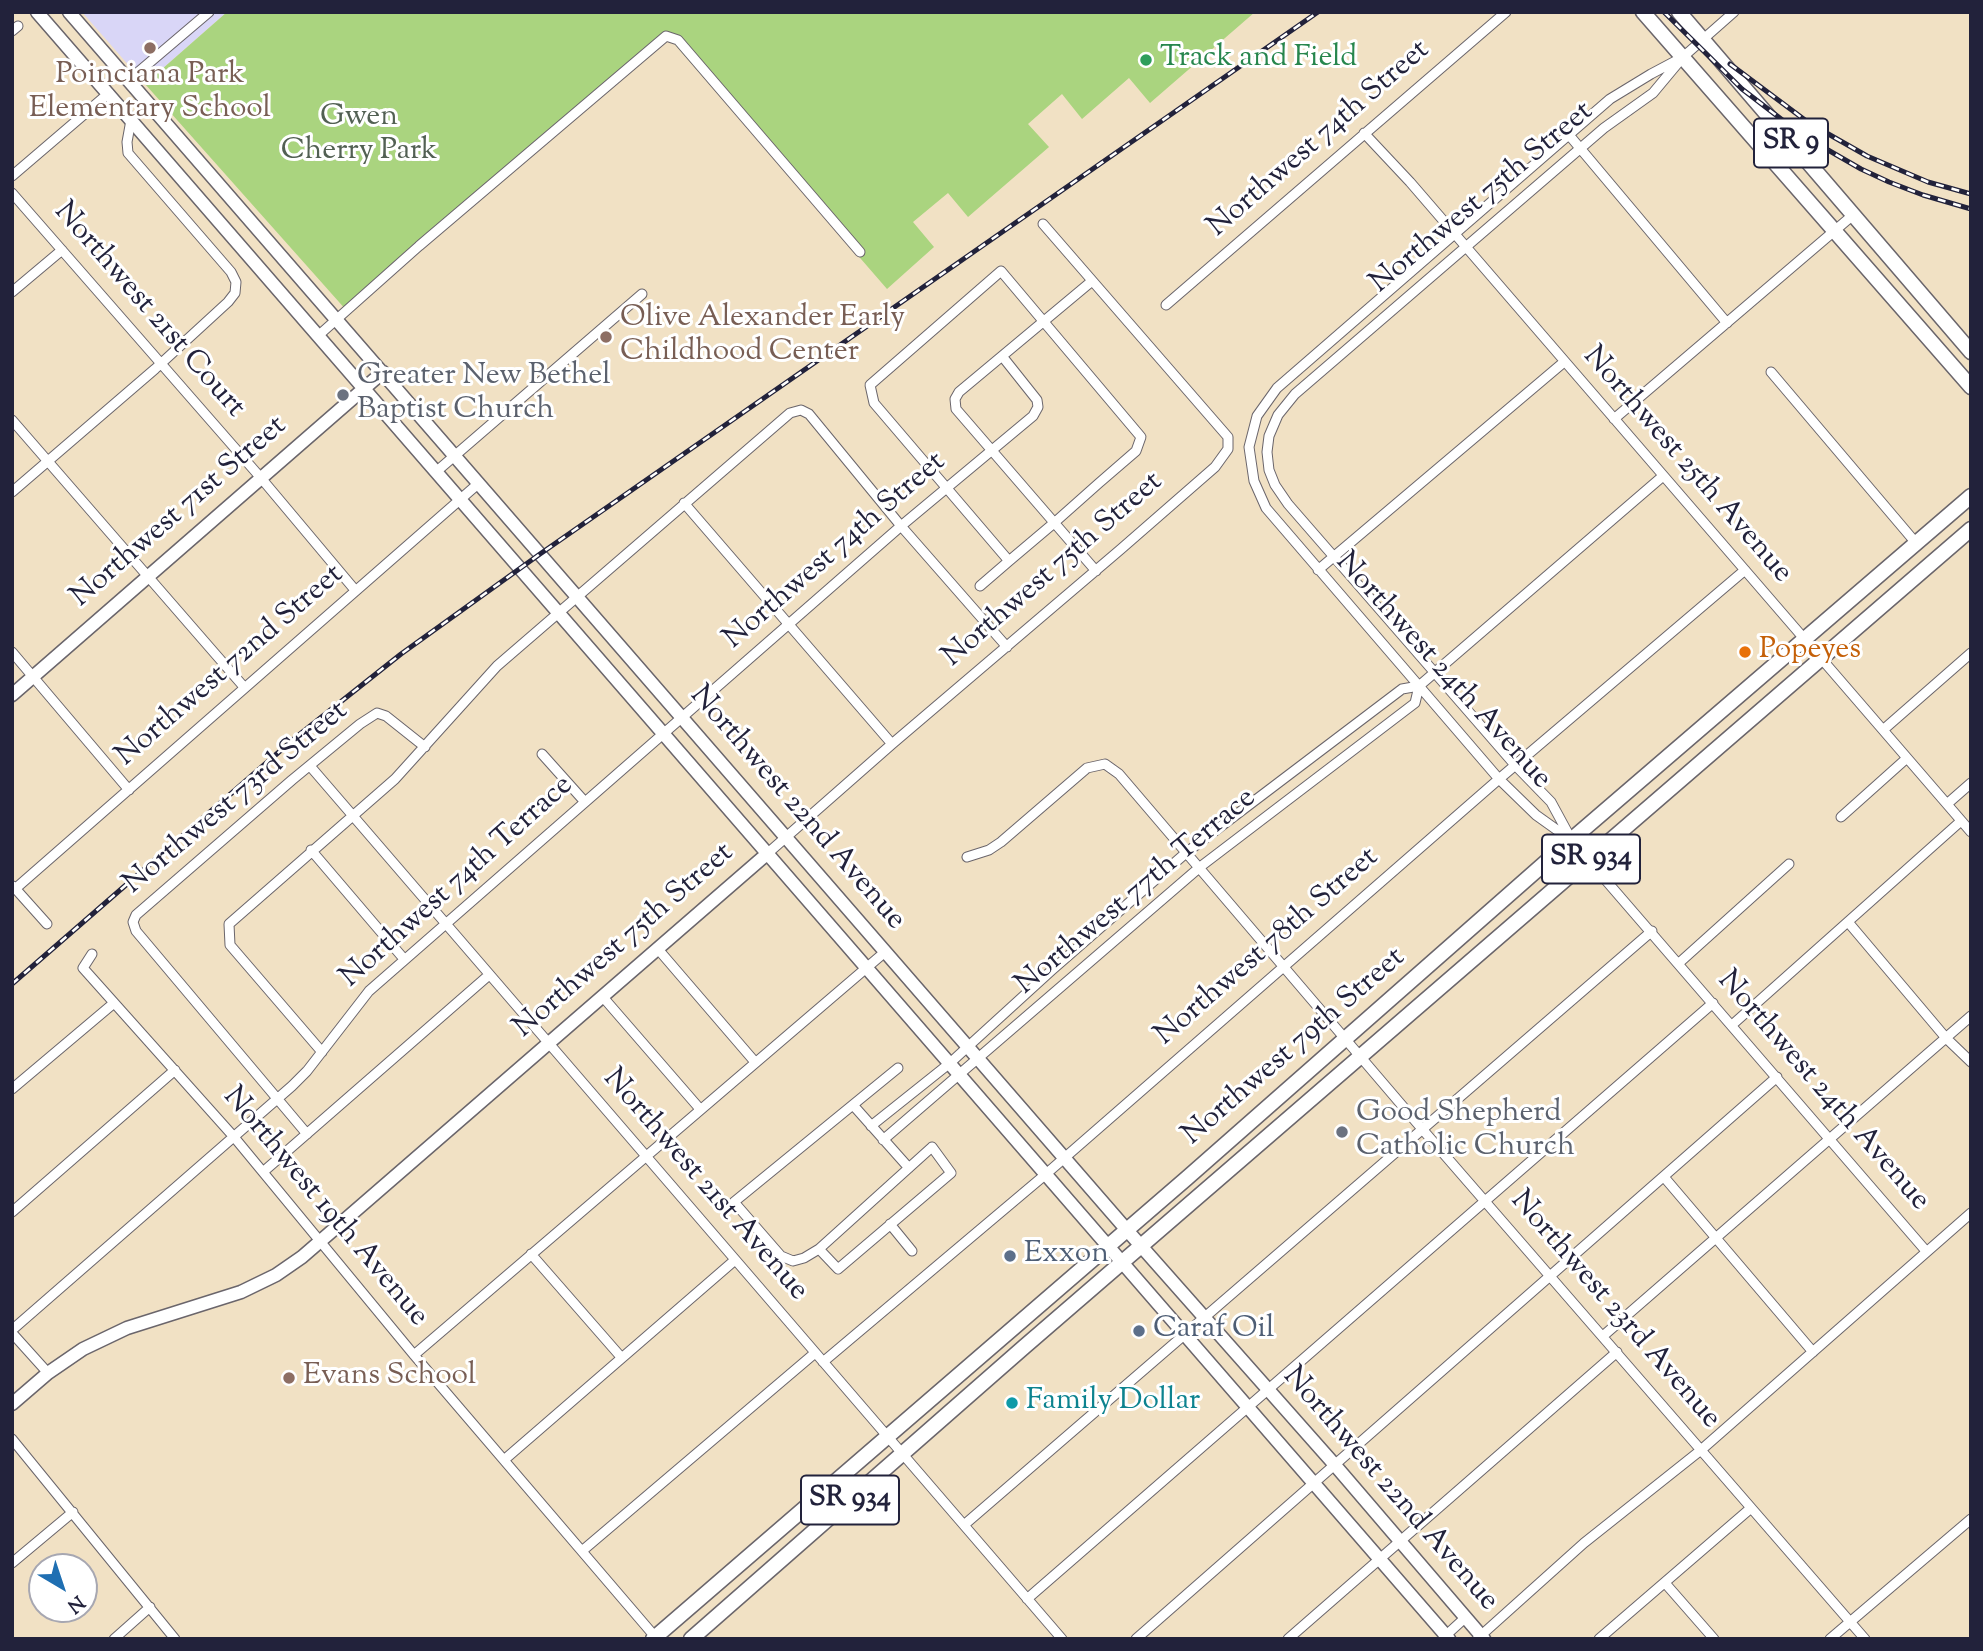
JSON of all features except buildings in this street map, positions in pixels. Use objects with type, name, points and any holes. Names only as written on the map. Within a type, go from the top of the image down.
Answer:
[{"type":"main road","name":"Northwest 22nd Avenue","points":[[37,12],[1186,1332],[1446,1637]]},
{"type":"main road","name":"Northwest 22nd Avenue","points":[[69,12],[1126,1230],[1334,1464],[1481,1637]]},
{"type":"main road","name":"SR 9","points":[[1643,12],[1971,387]]},
{"type":"main road","name":"SR 9","points":[[1679,12],[1971,352]]},
{"type":"main road","points":[[109,93],[128,80]]},
{"type":"main road","points":[[198,196],[215,179]]},
{"type":"main road","points":[[1805,195],[1823,180]]},
{"type":"main road","points":[[1937,348],[1954,333]]},
{"type":"main road","name":"Northwest 71st Street","points":[[12,695],[383,372]]},
{"type":"main road","name":"Northwest 79th Street","points":[[655,1638],[1277,1099],[1571,840],[1971,496]]},
{"type":"main road","name":"Northwest 79th Street","points":[[691,1639],[1024,1347],[1971,529]]},
{"type":"main road","points":[[1688,740],[1704,760]]},
{"type":"main road","name":"Northwest 75th Street","points":[[12,1404],[48,1373],[83,1349],[127,1328],[241,1293],[276,1275],[321,1243],[768,853]]},
{"type":"main road","points":[[1457,940],[1474,959]]},
{"type":"main road","points":[[1242,1160],[1241,1150],[1246,1136],[1277,1099]]},
{"type":"main road","points":[[1009,1332],[1024,1347]]},
{"type":"main road","points":[[759,1547],[775,1566]]},
{"type":"street","points":[[128,80],[209,12]]},
{"type":"street","name":"Northwest 74th Street","points":[[1166,305],[1506,12]]},
{"type":"street","name":"Northwest 75th Street","points":[[1571,840],[1551,802],[1434,674],[1275,485],[1269,470],[1269,436],[1284,406],[1604,128],[1653,93],[1683,57],[1734,12]]},
{"type":"street","points":[[319,335],[666,36],[678,40],[860,252]]},
{"type":"street","name":"Northwest 75th Street","points":[[1257,416],[1277,388],[1610,99],[1683,57]]},
{"type":"street","points":[[13,175],[109,93]]},
{"type":"street","points":[[12,492],[228,302],[236,288],[231,272],[128,153],[131,120]]},
{"type":"street","name":"Northwest 25th Avenue","points":[[1364,133],[1410,182],[1971,832]]},
{"type":"street","points":[[1569,135],[1727,323]]},
{"type":"street","points":[[1514,183],[1525,196]]},
{"type":"street","name":"Northwest 21st Court","points":[[12,193],[161,362],[355,590]]},
{"type":"street","points":[[1614,419],[1853,215]]},
{"type":"street","points":[[1043,224],[1092,281],[959,391],[955,399],[956,409],[1096,571]]},
{"type":"street","points":[[12,292],[62,250]]},
{"type":"street","points":[[981,586],[1136,451],[1141,437],[1001,271],[870,385],[874,403],[1009,561]]},
{"type":"street","name":"Northwest 75th Street","points":[[768,853],[1215,467],[1228,449],[1228,437],[1092,281]]},
{"type":"street","points":[[1388,292],[1399,304]]},
{"type":"street","points":[[437,471],[642,295]]},
{"type":"street","points":[[1329,343],[1340,355]]},
{"type":"street","name":"Northwest 74th Street","points":[[664,733],[901,526],[1033,416],[1038,407],[1034,396],[1002,356]]},
{"type":"street","points":[[1318,570],[1564,362]]},
{"type":"street","points":[[1772,372],[1916,544]]},
{"type":"street","points":[[322,1052],[230,945],[229,924],[395,779],[496,666],[790,412],[801,410],[809,414],[901,526],[1007,647]]},
{"type":"street","name":"Northwest 24th Avenue","points":[[1257,416],[1249,447],[1254,481],[1266,508],[1499,779],[1536,815],[1571,840],[1590,860],[1926,1251]]},
{"type":"street","points":[[12,420],[244,688]]},
{"type":"street","name":"Northwest 77th Terrace","points":[[871,1126],[950,1063],[1187,852],[1402,689],[1419,686],[1663,476]]},
{"type":"street","name":"Northwest 72nd Street","points":[[14,887],[129,790],[479,483]]},
{"type":"street","points":[[684,503],[892,744]]},
{"type":"street","name":"Northwest 78th Street","points":[[823,1362],[929,1271],[944,1262],[1515,765],[1745,570]]},
{"type":"street","points":[[12,652],[129,790]]},
{"type":"street","points":[[1883,730],[1971,653]]},
{"type":"street","name":"Northwest 77th Terrace","points":[[883,1140],[1200,867],[1415,703],[1419,686]]},
{"type":"street","name":"Northwest 73rd Street","points":[[277,1100],[132,925],[136,915],[292,780],[377,713],[386,716],[425,747]]},
{"type":"street","name":"Northwest 74th Terrace","points":[[12,1332],[277,1100],[307,1071],[369,991],[664,733]]},
{"type":"street","points":[[542,754],[584,802]]},
{"type":"street","points":[[1840,817],[1907,758]]},
{"type":"street","points":[[1304,763],[1316,779]]},
{"type":"street","name":"Northwest 23rd Avenue","points":[[967,858],[989,850],[1087,768],[1105,764],[1119,774],[1423,1130],[1865,1639]]},
{"type":"street","name":"Northwest 21st Avenue","points":[[310,766],[1062,1639]]},
{"type":"street","points":[[1947,804],[1971,783]]},
{"type":"street","points":[[1230,819],[1242,835]]},
{"type":"street","points":[[1732,1025],[1961,821]]},
{"type":"street","points":[[312,850],[404,959]]},
{"type":"street","points":[[1679,963],[1789,864]]},
{"type":"street","points":[[14,887],[47,923]]},
{"type":"street","points":[[1848,922],[1946,1038],[1971,1062]]},
{"type":"street","points":[[964,1525],[1651,931]]},
{"type":"street","points":[[657,948],[755,1062]]},
{"type":"street","points":[[415,1355],[885,952]]},
{"type":"street","points":[[12,1089],[114,1003],[83,968],[92,954]]},
{"type":"street","points":[[263,1172],[489,975]]},
{"type":"street","points":[[602,996],[700,1110]]},
{"type":"street","name":"Northwest 19th Avenue","points":[[114,1003],[234,1137],[655,1638]]},
{"type":"street","points":[[1027,1599],[1713,1003]]},
{"type":"street","points":[[1603,1336],[1971,1017]]},
{"type":"street","points":[[819,1249],[838,1269],[950,1173],[932,1147],[819,1249],[793,1261],[781,1256],[734,1202],[898,1068]]},
{"type":"street","points":[[12,1212],[175,1070]]},
{"type":"street","points":[[1136,1639],[1777,1077]]},
{"type":"street","points":[[277,1100],[307,1134]]},
{"type":"street","points":[[853,1105],[909,1168]]},
{"type":"street","points":[[1664,1177],[1813,1352]]},
{"type":"street","points":[[1481,1637],[1584,1543],[1701,1450],[1971,1213]]},
{"type":"street","points":[[890,1224],[912,1251]]},
{"type":"street","points":[[531,1254],[621,1357]]},
{"type":"street","points":[[504,1460],[735,1259]]},
{"type":"street","points":[[12,1332],[48,1373]]},
{"type":"street","points":[[1288,1639],[1617,1352]]},
{"type":"street","points":[[582,1551],[815,1353]]},
{"type":"street","points":[[12,1439],[175,1639]]},
{"type":"street","points":[[1600,1639],[1751,1508]]},
{"type":"street","points":[[12,1563],[73,1512]]},
{"type":"street","points":[[1830,1639],[1971,1519]]},
{"type":"street","points":[[1665,1583],[1714,1639]]},
{"type":"street","points":[[114,1639],[149,1607]]},
{"type":"street","points":[[1446,1637],[1465,1617]]},
{"type":"shaded area","name":"Poinciana Park Elementary School","points":[[82,12],[227,12],[145,84]]},
{"type":"green space","name":"Gwen Cherry Park","points":[[227,12],[1255,12],[1150,103],[1129,78],[1082,119],[1062,94],[1028,124],[1049,147],[968,217],[948,193],[913,222],[934,247],[887,289],[665,33],[347,311],[145,84]]},
{"type":"railway","points":[[12,984],[295,738],[401,654],[540,554],[1318,12]]},
{"type":"railway","points":[[1664,12],[1742,89],[1802,135],[1889,182],[1971,209]]},
{"type":"railway","points":[[1730,64],[1809,123],[1867,156],[1928,182],[1971,194]]},
{"type":"place","name":"Poinciana Park Elementary School","points":[[150,48]]},
{"type":"place","name":"Track and Field","points":[[1146,60]]},
{"type":"place","name":"Olive Alexander Early Childhood Center","points":[[606,337]]},
{"type":"place","name":"Greater New Bethel Baptist Church","points":[[343,395]]},
{"type":"place","name":"Popeyes","points":[[1745,652]]},
{"type":"place","name":"Good Shepherd Catholic Church","points":[[1342,1132]]},
{"type":"place","name":"Exxon","points":[[1010,1256]]},
{"type":"place","name":"Caraf Oil","points":[[1139,1331]]},
{"type":"place","name":"Evans School","points":[[289,1378]]},
{"type":"place","name":"Family Dollar","points":[[1012,1403]]}]
